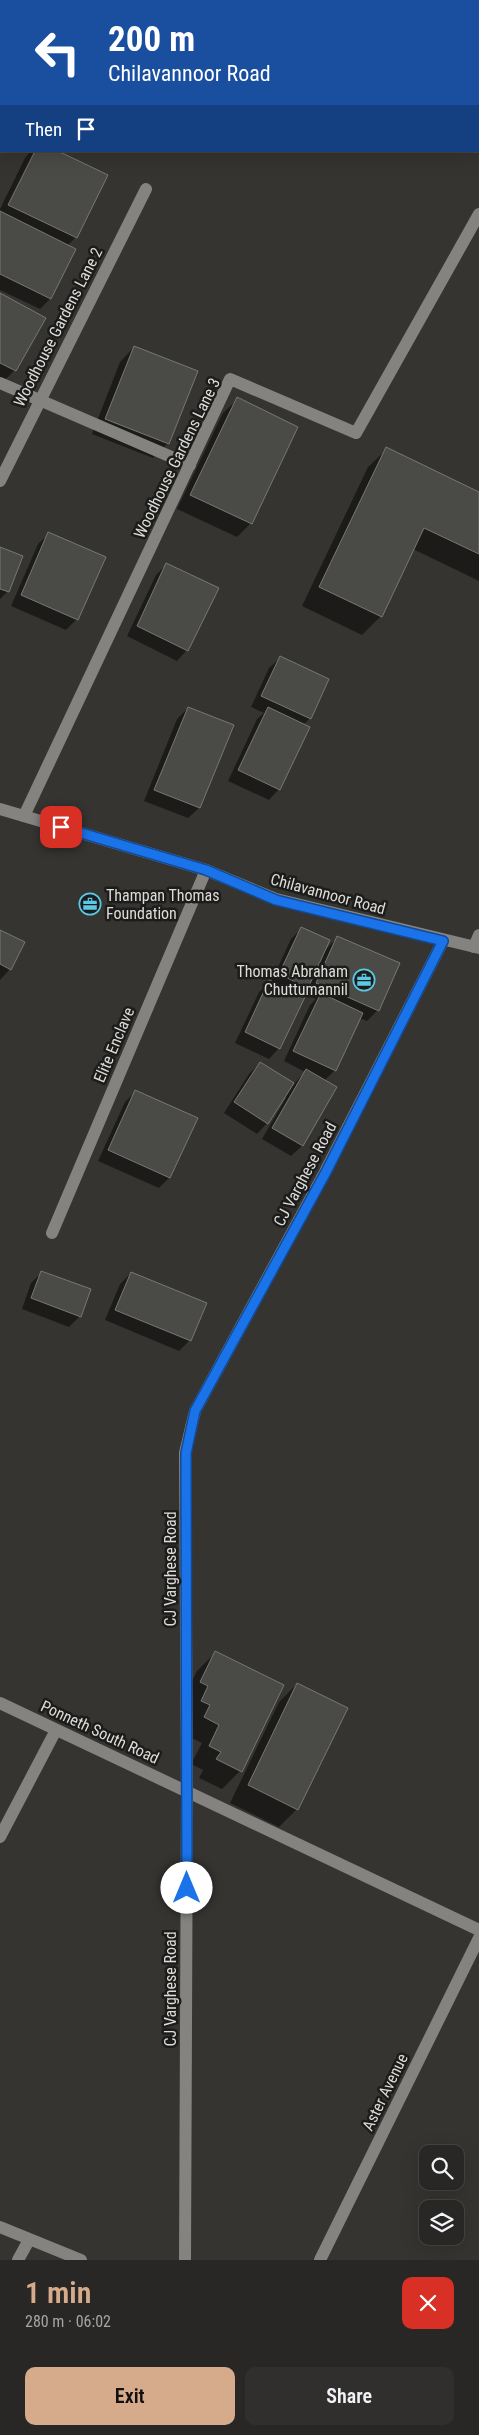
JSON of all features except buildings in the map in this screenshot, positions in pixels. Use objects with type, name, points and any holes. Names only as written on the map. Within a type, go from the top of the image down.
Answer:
[{"type":"street","name":"Woodhouse Gardens Lane 2","points":[[0,481],[146,190]]},
{"type":"street","name":"Woodhouse Gardens Lane 3","points":[[24,816],[230,379],[356,433],[479,214]]},
{"type":"street","points":[[0,383],[190,465]]},
{"type":"street","name":"Chilavannoor Road","points":[[0,809],[206,870],[276,900],[443,941],[477,943]]},
{"type":"street","name":"Elite Enclave","points":[[52,1233],[206,870]]},
{"type":"street","name":"CJ Varghese Road","points":[[184,2260],[187,1791],[186,1453],[195,1411],[326,1172],[443,941]]},
{"type":"street","name":"Ponneth South Road","points":[[0,1704],[187,1791]]},
{"type":"street","points":[[0,1838],[56,1730]]},
{"type":"street","points":[[187,1791],[479,1930]]},
{"type":"street","name":"Aster Avenue","points":[[320,2260],[479,1938]]},
{"type":"street","points":[[0,2227],[81,2260]]},
{"type":"street","points":[[18,2260],[28,2240]]},
{"type":"place","name":"Thampan Thomas Foundation","points":[[90,904]]},
{"type":"place","name":"Thomas Abraham Chuttumannil","points":[[364,980]]},
{"type":"route","points":[[61,827],[206,870],[276,900],[443,941],[326,1172],[195,1411],[186,1453],[187,1888]]}]
